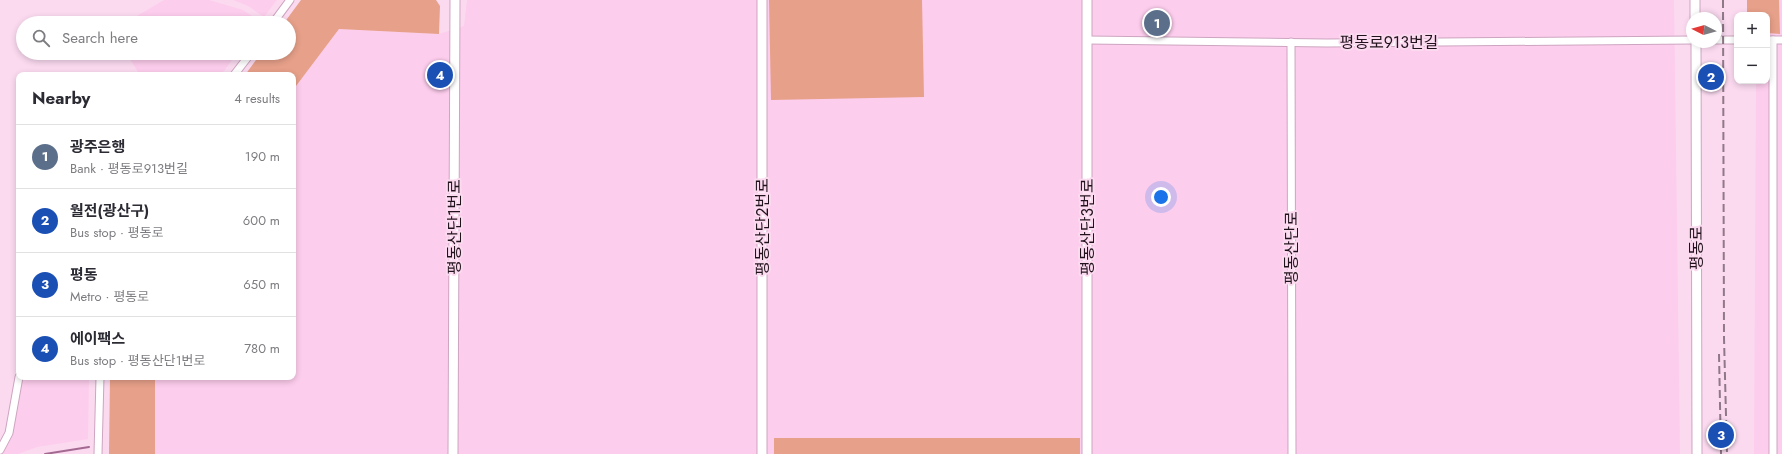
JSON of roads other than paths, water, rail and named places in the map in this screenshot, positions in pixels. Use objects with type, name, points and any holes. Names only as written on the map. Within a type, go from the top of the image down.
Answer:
[{"type":"street","points":[[278,16],[290,0]]},
{"type":"street","name":"평동산단1번로","points":[[453,454],[455,0]]},
{"type":"street","name":"평동산단2번로","points":[[762,0],[762,454]]},
{"type":"street","name":"평동산단3번로","points":[[1087,0],[1087,454]]},
{"type":"street","points":[[1695,0],[1695,12]]},
{"type":"street","name":"평동로913번길","points":[[1087,40],[1291,42],[1686,40]]},
{"type":"street","points":[[1722,40],[1734,40]]},
{"type":"street","points":[[1773,454],[1774,306],[1770,40],[1782,40]]},
{"type":"street","name":"평동산단로","points":[[1291,42],[1292,454]]},
{"type":"street","name":"평동로","points":[[1696,48],[1697,454]]},
{"type":"street","points":[[236,72],[245,60]]},
{"type":"street","points":[[1774,306],[1782,306]]},
{"type":"street","points":[[0,450],[8,433],[19,380]]},
{"type":"street","points":[[98,454],[100,380]]},
{"type":"waterway","points":[[45,454],[89,447]]},
{"type":"railway","points":[[1723,0],[1724,338],[1727,454]]},
{"type":"railway","points":[[1719,354],[1721,454]]},
{"type":"place","name":"광주은행","points":[[1157,23]]},
{"type":"place","name":"에이팩스","points":[[440,75]]},
{"type":"place","name":"월전(광산구)","points":[[1711,77]]},
{"type":"place","name":"평동","points":[[1721,435]]}]
